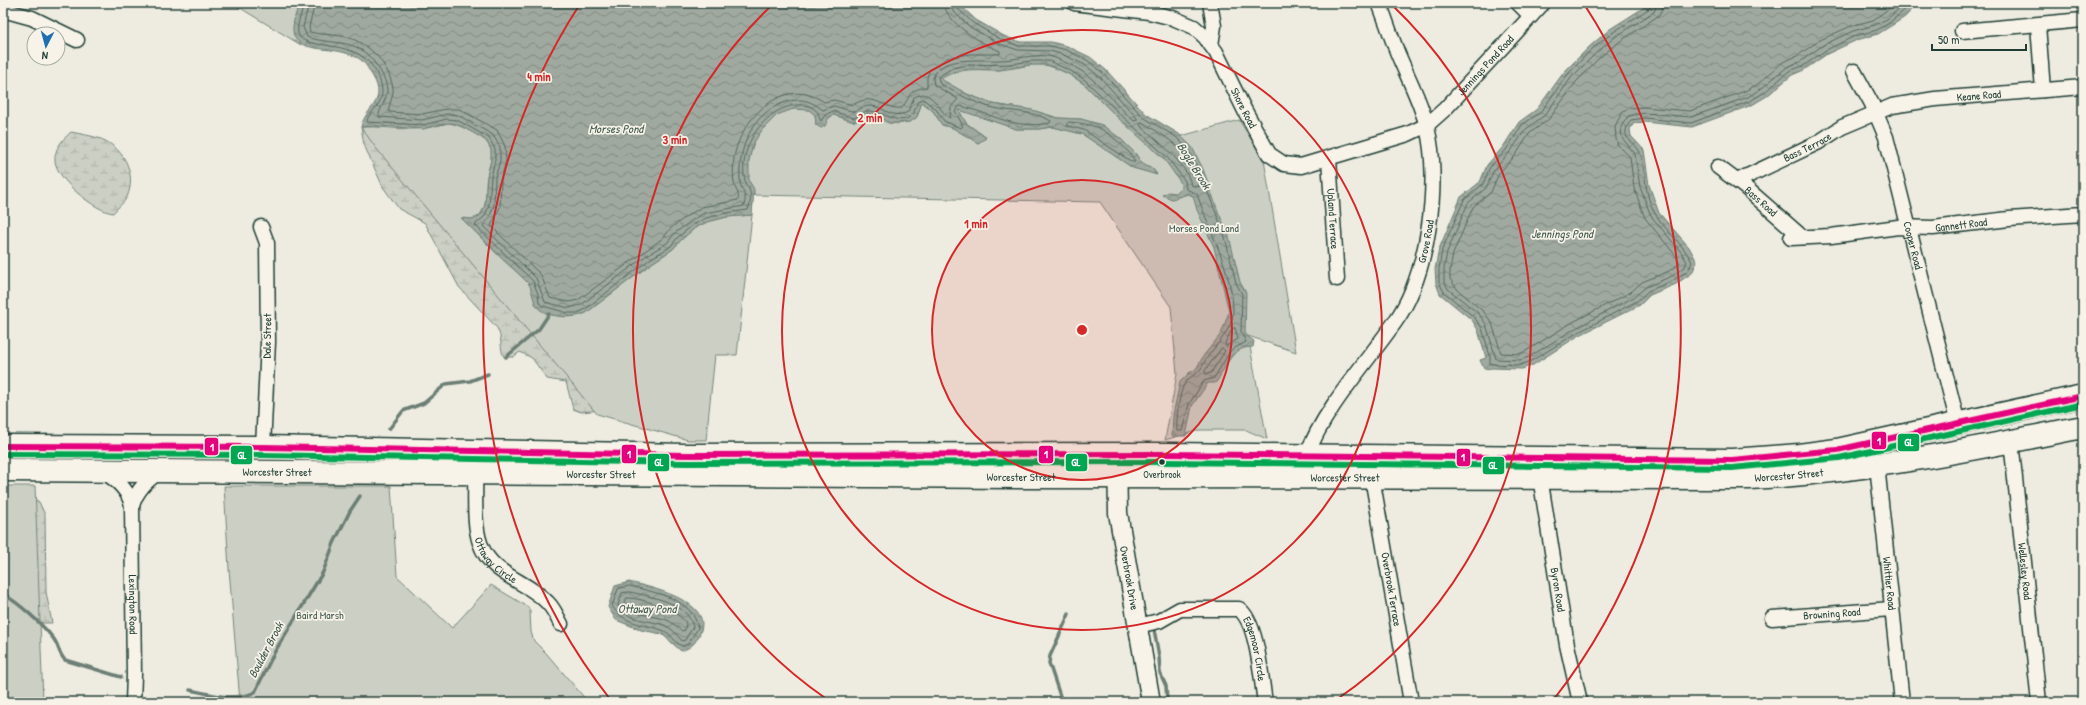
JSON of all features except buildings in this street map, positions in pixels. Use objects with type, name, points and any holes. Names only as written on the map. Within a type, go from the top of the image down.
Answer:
[{"type":"highway","name":"Worcester Street","points":[[3,446],[263,447],[685,455],[1117,454],[1744,459],[1799,455],[1836,450],[2083,396]]},
{"type":"highway","name":"Worcester Street","points":[[3,470],[1117,477],[1748,478],[1817,473],[1877,465],[2083,427]]},
{"type":"street","name":"Shore Road","points":[[1074,3],[1135,9],[1167,16],[1194,27],[1211,45],[1269,154],[1276,160],[1293,166],[1301,166],[1329,159],[1408,134],[1427,125]]},
{"type":"street","points":[[1210,3],[1214,26],[1211,45]]},
{"type":"street","name":"Grove Road","points":[[1307,455],[1323,423],[1405,309],[1416,286],[1426,238],[1432,184],[1432,153],[1427,125],[1379,3]]},
{"type":"street","points":[[1518,3],[1531,16]]},
{"type":"street","name":"Jennings Pond Road","points":[[1427,125],[1445,109],[1543,3]]},
{"type":"street","points":[[3,10],[32,18],[77,40]]},
{"type":"street","points":[[1962,31],[2083,20]]},
{"type":"street","points":[[2038,25],[2043,90]]},
{"type":"street","name":"Cooper Road","points":[[1854,71],[1876,112],[1886,137],[1958,424]]},
{"type":"street","name":"Keane Road","points":[[1876,112],[1917,101],[2083,87]]},
{"type":"street","name":"Bass Terrace","points":[[1737,181],[1819,142],[1842,127],[1876,112]]},
{"type":"street","name":"Upland Terrace","points":[[1329,159],[1337,279]]},
{"type":"street","name":"Bass Road","points":[[1718,167],[1737,181],[1796,237]]},
{"type":"street","name":"Gannett Road","points":[[1796,237],[1830,236],[1892,227],[1932,228],[2009,219],[2083,214]]},
{"type":"street","name":"Dale Street","points":[[261,227],[268,243],[268,342],[263,447]]},
{"type":"street","name":"Wellesley Road","points":[[2011,441],[2039,702]]},
{"type":"street","name":"Overbrook Drive","points":[[1117,454],[1118,513],[1152,702]]},
{"type":"street","name":"Whittier Road","points":[[1877,465],[1902,702]]},
{"type":"street","name":"Lexington Road","points":[[102,471],[123,487],[130,498],[132,506],[133,702]]},
{"type":"street","name":"Lexington Road","points":[[132,506],[140,490],[150,479],[162,471]]},
{"type":"street","name":"Ottaway Circle","points":[[475,473],[478,532],[483,551],[488,560],[508,577],[539,595],[549,604],[561,624]]},
{"type":"street","name":"Overbrook Terrace","points":[[1372,477],[1411,702]]},
{"type":"street","name":"Byron Road","points":[[1540,477],[1565,635],[1580,702]]},
{"type":"street","name":"Edgemoor Circle","points":[[1138,626],[1159,621],[1180,608],[1239,609],[1244,613],[1248,620],[1253,636],[1265,702]]},
{"type":"street","name":"Browning Road","points":[[1772,618],[1891,609]]},
{"type":"green space","points":[[232,3],[300,3],[295,19],[295,30],[301,45]]},
{"type":"green space","name":"Morses Pond Land","points":[[1030,65],[1049,66],[1063,71],[1077,79],[1115,111],[1149,145],[1239,120],[1264,160],[1296,352],[1248,336],[1267,439],[1246,430],[1200,430],[1165,440],[1177,374],[1171,307],[1100,202],[754,195],[749,181],[749,158],[757,137],[763,129],[780,113],[796,109],[808,110],[815,115],[816,125],[833,115],[854,122],[862,119],[866,115],[870,115],[892,124],[900,124],[912,121],[917,117],[922,102],[933,111],[942,125],[953,128],[978,143],[986,137],[966,123],[958,109],[1016,129],[1039,129],[1053,127],[1082,134],[1133,168],[1157,174],[1152,168],[1141,162],[1135,153],[1121,139],[1102,125],[1081,119],[1058,118],[1032,110],[993,104],[967,94],[940,79],[962,71],[999,70]]},
{"type":"green space","points":[[448,123],[459,126],[479,136],[485,140],[491,149],[486,182],[485,205],[479,215],[475,218],[462,218],[506,263],[529,283],[538,308],[552,315],[569,317],[586,313],[673,249],[695,228],[707,222],[727,217],[752,215],[737,355],[715,355],[706,440],[688,440],[597,414],[376,148],[361,127],[416,129]]},
{"type":"green space","points":[[379,126],[602,410],[581,412],[573,409],[566,382],[547,379],[532,358],[520,352],[513,357],[504,357],[497,328],[459,287],[425,223],[399,209],[383,187],[364,145],[361,127]]},
{"type":"green space","points":[[71,132],[95,137],[107,142],[121,153],[126,161],[129,170],[130,188],[126,199],[113,213],[105,211],[87,201],[69,185],[57,169],[55,157],[57,149]]},
{"type":"green space","points":[[3,486],[35,486],[43,702],[3,702]]},
{"type":"green space","name":"Baird Marsh","points":[[224,486],[391,486],[397,576],[452,628],[491,585],[528,607],[530,611],[531,632],[534,641],[588,702],[240,702]]},
{"type":"green space","points":[[25,492],[39,502],[45,515],[46,592],[52,623],[42,623],[33,613]]},
{"type":"water","name":"Morses Pond","points":[[300,3],[958,3],[976,20],[1004,36],[1020,42],[1051,42],[1067,46],[1090,57],[1106,70],[1146,114],[1179,134],[1192,147],[1203,169],[1219,214],[1228,232],[1240,282],[1246,293],[1245,332],[1247,336],[1254,341],[1253,347],[1240,350],[1235,353],[1227,363],[1217,381],[1215,383],[1208,383],[1192,406],[1186,436],[1172,436],[1173,415],[1180,382],[1189,373],[1196,369],[1204,355],[1221,334],[1229,312],[1214,247],[1197,210],[1193,196],[1188,194],[1172,199],[1162,195],[1168,192],[1176,193],[1181,188],[1181,183],[1164,159],[1117,117],[1083,83],[1069,74],[1048,65],[1030,65],[999,70],[969,69],[953,72],[941,79],[967,94],[993,104],[1032,110],[1058,118],[1081,119],[1102,125],[1121,139],[1135,153],[1141,162],[1152,168],[1157,175],[1133,168],[1082,134],[1053,127],[1039,129],[1016,129],[959,110],[966,123],[986,138],[978,143],[953,128],[942,125],[933,111],[922,102],[917,117],[910,122],[890,123],[875,115],[866,115],[861,119],[850,121],[833,115],[828,119],[825,126],[821,128],[816,125],[815,115],[809,110],[793,109],[777,115],[762,130],[753,144],[749,161],[749,181],[754,189],[752,215],[727,217],[707,222],[695,228],[673,249],[586,313],[567,317],[545,313],[536,305],[529,284],[461,218],[477,218],[482,213],[485,205],[487,176],[491,160],[491,150],[486,140],[457,124],[448,123],[423,129],[379,126],[361,127],[365,117],[376,101],[378,92],[377,84],[368,68],[356,57],[331,50],[307,46],[298,42],[294,34],[294,22]]},
{"type":"water","name":"Jennings Pond","points":[[1651,3],[1918,3],[1905,17],[1878,34],[1857,40],[1827,54],[1804,70],[1792,75],[1767,96],[1752,105],[1692,127],[1644,122],[1634,123],[1630,129],[1631,136],[1644,150],[1649,185],[1659,213],[1689,247],[1697,262],[1692,273],[1676,284],[1650,295],[1640,305],[1578,336],[1533,365],[1522,369],[1484,369],[1480,360],[1486,358],[1478,330],[1472,320],[1440,294],[1436,283],[1435,269],[1439,249],[1461,197],[1480,182],[1487,165],[1503,147],[1519,122],[1537,109],[1564,72],[1610,29]]},
{"type":"water","name":"Ottaway Pond","points":[[629,582],[678,597],[698,612],[702,622],[700,633],[693,645],[681,651],[662,634],[641,630],[616,620],[608,607],[615,586]]},
{"type":"waterway","name":"Boulder Brook","points":[[506,357],[539,329],[549,314]]},
{"type":"waterway","name":"Boulder Brook","points":[[389,429],[403,411],[424,403],[446,384],[470,381],[488,374]]},
{"type":"waterway","name":"Boulder Brook","points":[[190,690],[231,697],[248,695],[255,692],[274,653],[323,572],[334,543],[350,511],[360,496]]},
{"type":"waterway","name":"Boulder Brook","points":[[3,594],[23,608],[43,626],[55,641],[61,655],[65,660],[121,677]]},
{"type":"waterway","name":"Bogle Brook","points":[[1062,702],[1049,663],[1050,656],[1069,614]]},
{"type":"waterway","points":[[1154,629],[1160,673],[1166,686],[1167,702]]},
{"type":"transit line","name":"1","points":[[3,446],[263,447],[685,455],[1167,454],[1732,460],[1837,450],[2083,396]]},
{"type":"transit line","name":"GL","points":[[3,454],[263,455],[685,463],[1167,462],[1732,468],[1839,458],[2083,404]]},
{"type":"place","name":"Overbrook","points":[[1162,462]]}]
